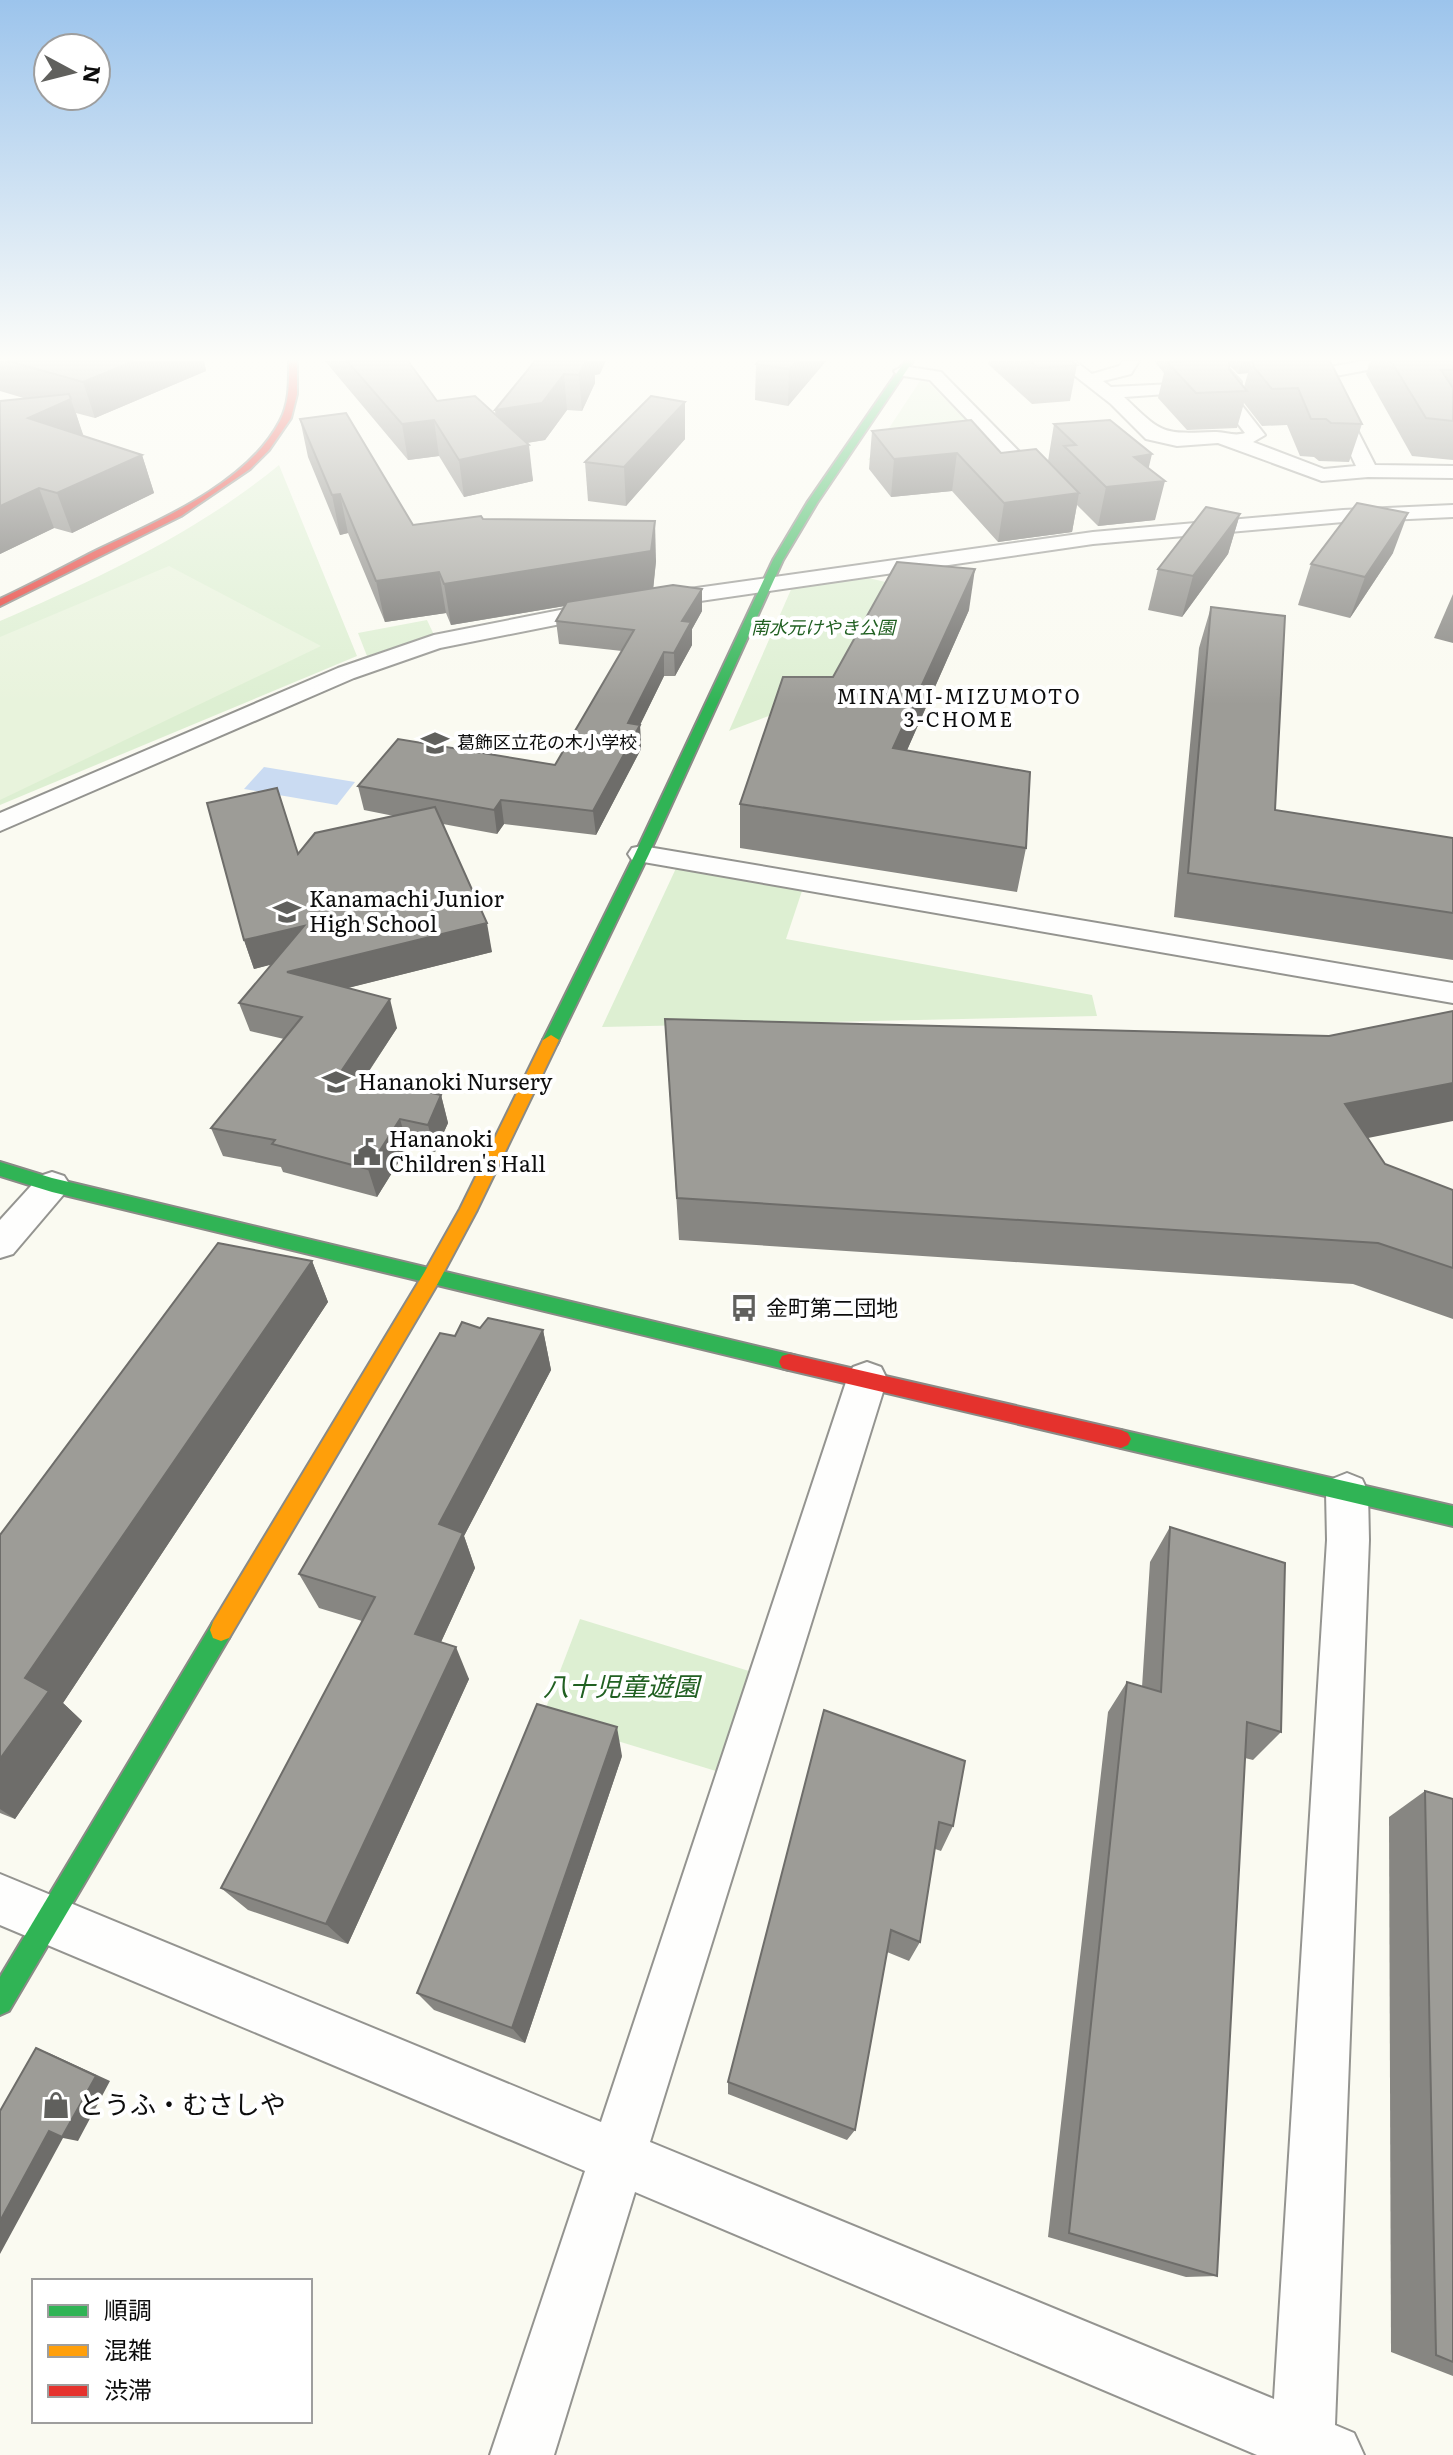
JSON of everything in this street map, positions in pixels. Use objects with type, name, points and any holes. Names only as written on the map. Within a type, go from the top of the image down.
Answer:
[{"type":"street","points":[[0,603],[187,507],[234,476]]},
{"type":"street","points":[[0,2002],[24,1909],[431,1278],[468,1210],[642,854],[768,583],[812,503],[831,476]]},
{"type":"street","points":[[1032,476],[1052,496]]},
{"type":"street","points":[[0,823],[346,673],[434,642],[611,607],[1093,538],[1343,516],[1453,511]]},
{"type":"street","points":[[1073,517],[1093,538]]},
{"type":"street","points":[[642,854],[1453,993]]},
{"type":"street","points":[[0,1169],[52,1185],[431,1278],[1453,1516]]},
{"type":"street","points":[[0,1244],[52,1185]]},
{"type":"street","points":[[522,2455],[867,1379]]},
{"type":"street","points":[[24,1909],[1312,2451],[1347,1570],[1347,1492]]},
{"type":"green space","points":[[265,476],[283,476],[357,656],[0,805],[0,621],[146,552]]},
{"type":"green space","points":[[169,566],[321,646],[0,800],[0,637]]},
{"type":"green space","name":"南水元けやき公園","points":[[864,577],[942,595],[840,689],[729,731],[793,585]]},
{"type":"green space","points":[[427,620],[434,635],[367,656],[358,633]]},
{"type":"green space","points":[[678,864],[803,888],[786,939],[1092,995],[1097,1016],[602,1027]]},
{"type":"green space","name":"八十児童遊園","points":[[580,1619],[762,1675],[729,1775],[542,1718]]},
{"type":"water","points":[[264,767],[355,782],[337,805],[244,789]]},
{"type":"building","points":[[0,476],[96,476],[57,493],[39,488],[0,506]]},
{"type":"building","points":[[324,476],[383,476],[413,525],[481,516],[483,519],[655,521],[651,551],[444,584],[439,572],[376,581],[340,494],[332,495]]},
{"type":"building","points":[[978,476],[1062,476],[1079,493],[1004,503]]},
{"type":"building","points":[[1094,476],[1158,476],[1165,481],[1106,487]]},
{"type":"building","points":[[1357,503],[1408,513],[1365,577],[1311,564]]},
{"type":"building","points":[[1206,507],[1240,514],[1193,576],[1158,569]]},
{"type":"building","points":[[897,562],[975,569],[893,748],[1030,772],[1026,848],[740,804],[783,677],[833,677]]},
{"type":"building","points":[[673,585],[702,589],[682,621],[691,622],[674,653],[664,652],[628,723],[640,725],[593,811],[501,800],[494,810],[358,786],[398,739],[555,765],[634,630],[556,621],[567,602]]},
{"type":"building","points":[[1211,607],[1285,616],[1275,810],[1453,838],[1453,913],[1188,873]]},
{"type":"building","points":[[277,788],[298,854],[315,833],[435,807],[487,923],[287,972],[390,999],[340,1073],[441,1095],[428,1125],[400,1119],[368,1169],[272,1144],[275,1140],[211,1128],[302,1017],[239,1003],[304,926],[244,940],[207,803]]},
{"type":"building","points":[[1453,1011],[1453,1083],[1345,1104],[1385,1164],[1453,1190],[1453,1268],[1378,1243],[677,1198],[665,1019],[1329,1036]]},
{"type":"building","points":[[218,1243],[312,1261],[25,1678],[49,1691],[0,1759],[0,1535]]},
{"type":"building","points":[[488,1318],[543,1330],[439,1524],[463,1533],[415,1634],[456,1647],[326,1924],[221,1888],[375,1597],[299,1574],[440,1333],[455,1336],[462,1322],[480,1328]]},
{"type":"building","points":[[1170,1527],[1285,1563],[1281,1732],[1247,1722],[1217,2276],[1069,2233],[1127,1682],[1161,1692]]},
{"type":"building","points":[[537,1704],[617,1727],[512,2028],[417,1993]]},
{"type":"building","points":[[824,1710],[965,1761],[953,1826],[939,1822],[920,1942],[891,1930],[855,2130],[728,2082]]},
{"type":"building","points":[[1425,1791],[1453,1799],[1453,2362],[1436,2355]]},
{"type":"building","points":[[36,2048],[96,2076],[62,2137],[49,2131],[0,2221],[0,2111]]},
{"type":"traffic: fast","points":[[551,1040],[642,854],[778,560],[831,476]]},
{"type":"traffic: fast","points":[[0,1169],[52,1185],[789,1362]]},
{"type":"traffic: fast","points":[[1121,1439],[1453,1516]]},
{"type":"traffic: fast","points":[[0,2002],[221,1630]]},
{"type":"traffic: slow","points":[[221,1630],[431,1278],[468,1210],[551,1040]]},
{"type":"traffic: jam","points":[[0,603],[178,514],[236,476]]},
{"type":"traffic: jam","points":[[789,1362],[1121,1439]]},
{"type":"place","name":"葛飾区立花の木小学校","points":[[435,743]]},
{"type":"place","name":"Kanamachi Junior High School","points":[[287,912]]},
{"type":"place","name":"Hananoki Nursery","points":[[336,1082]]},
{"type":"place","name":"Hananoki Children's Hall","points":[[367,1152]]},
{"type":"place","name":"金町第二団地","points":[[744,1308]]},
{"type":"place","name":"とうふ・むさしや","points":[[56,2105]]},
{"type":"district","name":"MINAMI-MIZUMOTO 3-CHOME","points":[[959,708]]}]
